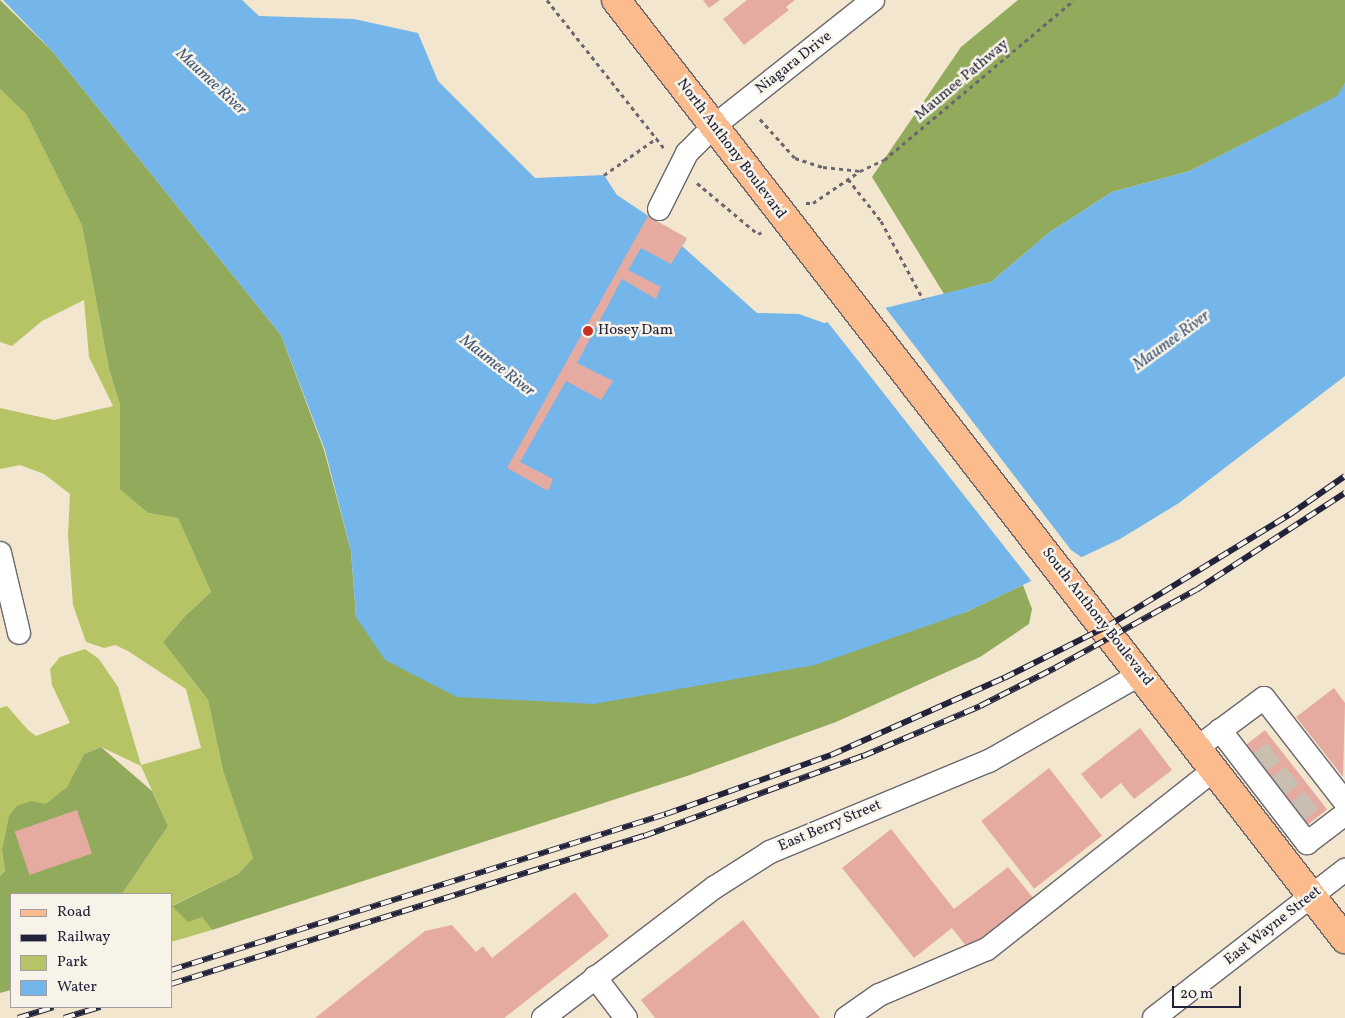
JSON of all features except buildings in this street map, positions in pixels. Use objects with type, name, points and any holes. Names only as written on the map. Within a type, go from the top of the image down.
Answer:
[{"type":"main road","name":"North Anthony Boulevard","points":[[616,0],[846,297]]},
{"type":"main road","name":"South Anthony Boulevard","points":[[846,297],[1198,747],[1310,896],[1345,939]]},
{"type":"street","name":"Niagara Drive","points":[[659,209],[687,153],[714,126],[869,1]]},
{"type":"street","points":[[0,553],[19,633]]},
{"type":"street","name":"East Berry Street","points":[[543,1018],[715,886],[770,852],[989,761],[1141,674]]},
{"type":"street","points":[[1198,747],[1264,698],[1286,742],[1331,794]]},
{"type":"street","points":[[1220,730],[1291,816],[1307,843],[1345,814]]},
{"type":"street","points":[[846,1018],[879,995],[987,949],[1214,770]]},
{"type":"street","name":"East Wayne Street","points":[[1154,1018],[1345,870]]},
{"type":"street","points":[[595,977],[626,1018]]},
{"type":"path","points":[[547,0],[657,138],[604,176]]},
{"type":"path","name":"Maumee Pathway","points":[[799,203],[813,203],[860,171],[884,160],[1074,0]]},
{"type":"path","points":[[755,112],[795,158],[823,167],[860,171]]},
{"type":"path","points":[[848,179],[881,222],[923,299]]},
{"type":"path","points":[[694,181],[758,234],[766,229]]},
{"type":"green space","points":[[0,0],[53,52],[281,335],[324,450],[351,551],[356,617],[964,613],[1023,585],[1032,609],[1029,624],[980,657],[836,722],[690,775],[212,930],[202,917],[188,922],[172,906],[238,874],[253,858],[223,771],[208,700],[163,642],[185,616],[211,592],[178,518],[148,513],[120,489],[120,405],[109,369],[82,226],[26,114],[0,89]]},
{"type":"green space","points":[[1018,0],[1345,0],[1345,83],[1338,96],[1190,171],[1112,192],[1050,232],[991,282],[944,294],[872,177],[961,47]]},
{"type":"green space","points":[[0,89],[26,114],[82,226],[109,369],[120,405],[121,489],[148,513],[178,518],[211,592],[185,616],[163,642],[208,700],[223,771],[253,858],[238,874],[173,905],[188,921],[202,917],[212,930],[172,942],[172,893],[123,893],[168,826],[141,766],[101,747],[84,754],[67,787],[2,851],[5,871],[0,876],[0,708],[7,706],[28,730],[36,736],[70,723],[52,685],[50,669],[60,657],[85,649],[99,659],[118,687],[141,765],[201,748],[186,689],[128,651],[115,645],[104,648],[86,642],[73,605],[68,535],[70,494],[44,474],[20,465],[0,469],[0,408],[54,420],[113,406],[89,357],[84,300],[42,321],[12,346],[0,342]]},
{"type":"green space","points":[[101,747],[152,791],[168,826],[123,893],[10,893],[10,990],[0,993],[0,876],[5,871],[2,851],[9,816],[17,806],[31,801],[46,804],[67,787],[84,754]]},
{"type":"water","name":"Maumee River","points":[[3,0],[242,0],[259,16],[354,19],[418,33],[438,81],[535,178],[604,175],[617,195],[686,241],[682,246],[757,313],[799,314],[824,323],[991,282],[1050,232],[1112,192],[1190,171],[1337,96],[1345,83],[1345,376],[1179,503],[1120,539],[964,613],[815,665],[594,704],[457,697],[385,660],[356,617],[351,551],[325,450],[281,335],[53,52]]},
{"type":"pier","points":[[884,306],[1071,550],[1084,559],[1033,583],[826,320]]},
{"type":"tunnel","points":[[1256,765],[1279,748]]},
{"type":"tunnel","points":[[1275,789],[1297,772]]},
{"type":"tunnel","points":[[1294,814],[1316,796]]},
{"type":"railway","points":[[172,970],[666,814],[831,755],[1004,678],[1106,627],[1289,515],[1345,476]]},
{"type":"railway","points":[[172,984],[644,836],[863,756],[980,706],[1055,668],[1196,590],[1345,493]]},
{"type":"railway","points":[[18,1018],[50,1008]]},
{"type":"railway","points":[[64,1018],[97,1008]]},
{"type":"place","name":"Hosey Dam","points":[[588,331]]}]
